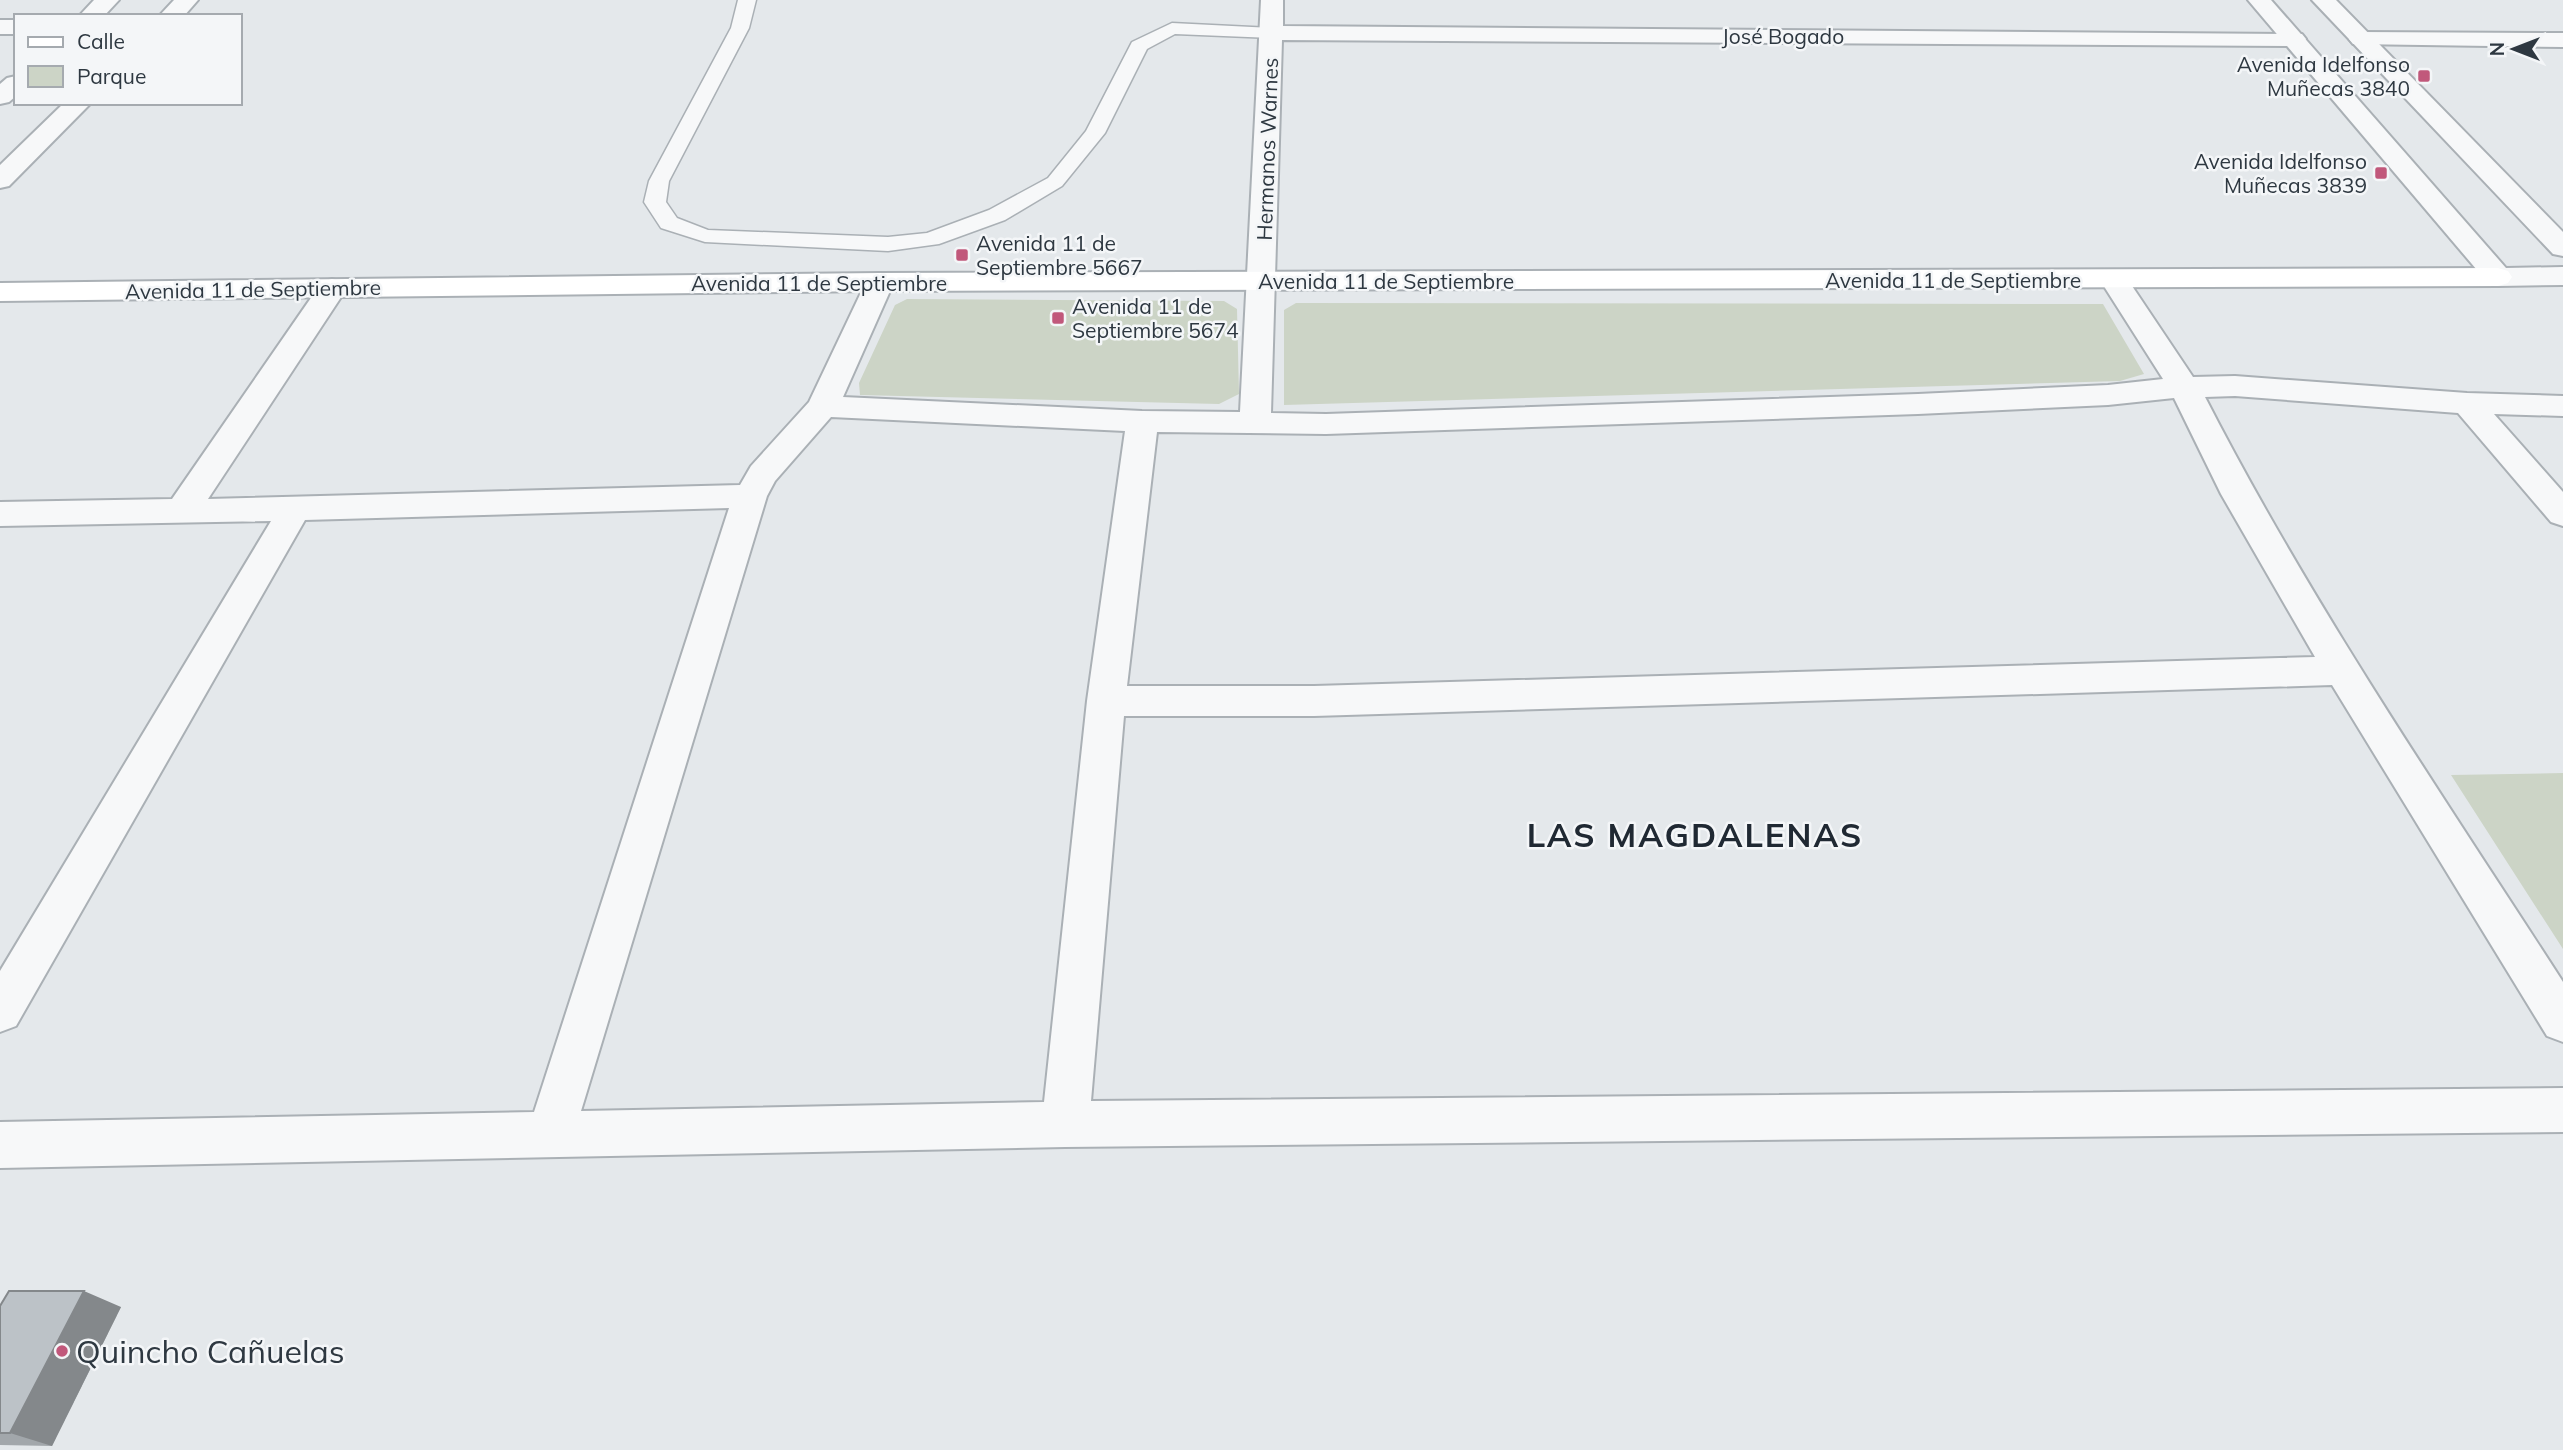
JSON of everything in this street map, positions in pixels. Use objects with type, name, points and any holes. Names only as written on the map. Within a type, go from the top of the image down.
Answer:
[{"type":"main road","name":"Avenida 11 de Septiembre","points":[[0,292],[880,282],[2498,277]]},
{"type":"street","points":[[92,14],[108,0]]},
{"type":"street","points":[[172,14],[187,0]]},
{"type":"street","name":"Hermanos Warnes","points":[[1255,424],[1272,0]]},
{"type":"street","points":[[2259,0],[2498,277]]},
{"type":"street","points":[[2323,0],[2563,248]]},
{"type":"street","name":"José Bogado","points":[[1272,33],[2294,39]]},
{"type":"street","points":[[2361,39],[2563,40]]},
{"type":"street","points":[[0,97],[14,85]]},
{"type":"street","points":[[0,180],[77,105]]},
{"type":"street","name":"Avenida 11 de Septiembre","points":[[2498,277],[2563,276]]},
{"type":"street","points":[[2114,280],[2184,387],[2238,494],[2342,670],[2563,1021]]},
{"type":"street","points":[[550,1134],[750,496],[763,474],[824,406],[880,282]]},
{"type":"street","points":[[182,511],[332,288]]},
{"type":"street","points":[[824,406],[1255,424],[1931,404],[2235,386],[2467,403],[2563,406]]},
{"type":"street","points":[[2467,403],[2551,486],[2563,514]]},
{"type":"street","points":[[1065,1124],[1106,701],[1142,421]]},
{"type":"street","points":[[0,514],[750,496]]},
{"type":"street","points":[[0,1012],[295,509]]},
{"type":"street","points":[[1106,701],[1328,701],[2342,670]]},
{"type":"street","points":[[0,1145],[1065,1124],[2563,1110]]},
{"type":"lane","points":[[747,0],[740,28],[659,181],[655,202],[669,223],[705,236],[888,244],[931,239],[997,215],[1055,182],[1096,133],[1139,46],[1172,21],[1272,33]]},
{"type":"green space","points":[[907,299],[1224,301],[1237,309],[1239,394],[1219,404],[860,395],[859,383],[895,305]]},
{"type":"green space","points":[[1296,303],[2103,304],[2144,374],[2120,381],[1284,405],[1284,310]]},
{"type":"green space","points":[[2563,773],[2563,949],[2451,775]]},
{"type":"building","points":[[9,1291],[84,1291],[10,1433],[0,1433],[0,1306]]},
{"type":"place","name":"Avenida Idelfonso Muñecas 3840","points":[[2424,76]]},
{"type":"place","name":"Avenida Idelfonso Muñecas 3839","points":[[2381,173]]},
{"type":"place","name":"Avenida 11 de Septiembre 5667","points":[[962,255]]},
{"type":"place","name":"Avenida 11 de Septiembre 5674","points":[[1058,318]]},
{"type":"place","name":"Quincho Cañuelas","points":[[62,1351]]},
{"type":"district","name":"LAS MAGDALENAS","points":[[1695,834]]}]
